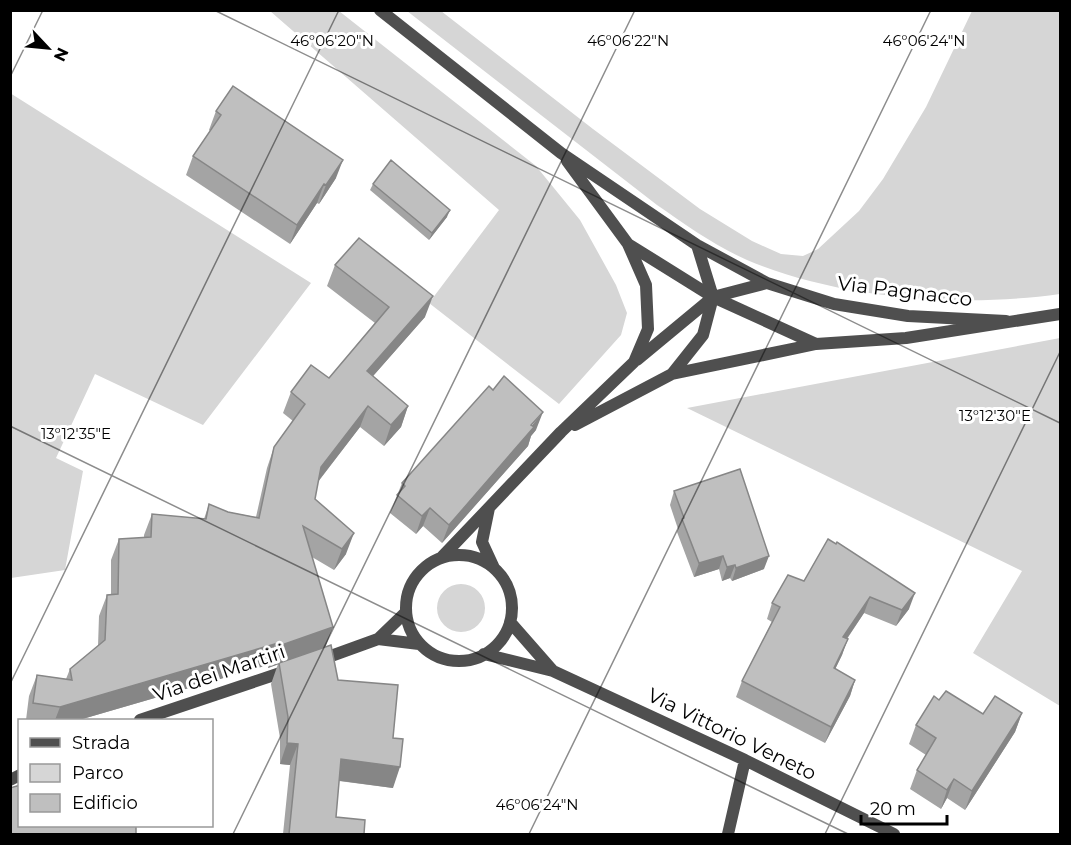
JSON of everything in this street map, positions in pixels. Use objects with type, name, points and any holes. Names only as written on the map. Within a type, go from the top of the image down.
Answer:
[{"type":"street","name":"Via Pagnacco","points":[[381,10],[561,153],[697,244],[767,283],[834,304],[908,316],[1006,321]]},
{"type":"street","name":"Via Pagnacco","points":[[561,153],[628,244],[646,285],[648,329],[634,362]]},
{"type":"street","name":"Via Pagnacco","points":[[628,244],[713,297],[816,344]]},
{"type":"street","points":[[697,244],[713,297]]},
{"type":"street","name":"Via Pagnacco","points":[[441,558],[561,432],[634,362],[713,297],[767,283]]},
{"type":"street","name":"Via Pagnacco","points":[[672,374],[703,335],[713,297]]},
{"type":"street","name":"Via Pagnacco","points":[[561,432],[672,374],[816,344],[906,338],[1060,314]]},
{"type":"street","points":[[489,507],[482,542],[494,568]]},
{"type":"street","points":[[455,555],[482,560],[494,568],[504,579],[510,593],[512,607],[510,622],[500,640],[484,654],[468,660],[450,661],[433,655],[419,644],[410,629],[406,612],[407,595],[415,579],[426,567],[441,558],[455,555]]},
{"type":"street","name":"Via dei Martiri","points":[[143,719],[378,639],[406,612]]},
{"type":"street","name":"Via Vittorio Veneto","points":[[510,622],[554,671]]},
{"type":"street","name":"Via dei Martiri","points":[[378,639],[419,644]]},
{"type":"street","name":"Via Vittorio Veneto","points":[[484,654],[554,671],[745,760],[894,834]]},
{"type":"street","points":[[728,834],[745,760]]},
{"type":"green space","points":[[270,11],[339,11],[536,166],[580,220],[616,285],[627,313],[621,335],[559,404],[429,303],[499,210]]},
{"type":"green space","points":[[407,11],[441,11],[700,209],[752,241],[781,254],[803,256],[818,249],[859,211],[883,179],[926,107],[972,11],[1060,11],[1060,294],[982,300],[901,297],[821,284],[747,260],[712,242],[657,205]]},
{"type":"green space","points":[[10,93],[311,283],[203,425],[95,374],[56,458],[83,471],[65,570],[11,578]]},
{"type":"green space","points":[[1060,338],[1060,706],[973,653],[1022,571],[687,408]]},
{"type":"green space","points":[[456,584],[466,584],[481,594],[485,608],[484,617],[475,628],[466,632],[456,632],[441,622],[437,613],[437,603],[447,588]]},
{"type":"building","points":[[233,86],[343,160],[297,225],[193,156],[221,115],[216,111]]},
{"type":"building","points":[[391,160],[450,210],[432,233],[373,184]]},
{"type":"building","points":[[359,238],[433,296],[367,371],[408,406],[391,425],[368,406],[321,467],[315,499],[354,533],[342,549],[303,526],[333,627],[276,647],[275,644],[60,707],[33,703],[37,675],[72,680],[70,669],[105,640],[107,595],[118,594],[119,539],[151,537],[152,514],[206,519],[209,504],[228,512],[259,518],[274,447],[305,404],[291,392],[311,365],[329,378],[389,307],[335,265]]},
{"type":"building","points":[[504,376],[543,412],[531,425],[534,427],[449,525],[430,508],[422,516],[397,495],[405,486],[402,483],[489,386],[493,390]]},
{"type":"building","points":[[740,469],[769,556],[736,568],[735,565],[727,567],[723,556],[699,563],[674,491]]},
{"type":"building","points":[[828,539],[836,544],[837,542],[915,593],[902,610],[870,597],[843,637],[848,639],[834,668],[855,680],[831,727],[742,681],[780,607],[772,603],[788,575],[804,581]]},
{"type":"building","points":[[331,645],[338,680],[398,685],[393,738],[403,739],[400,767],[341,759],[336,817],[365,820],[364,834],[289,834],[298,744],[287,743],[288,717],[279,663]]},
{"type":"building","points":[[946,691],[983,714],[995,696],[1022,713],[972,791],[954,779],[947,790],[917,770],[936,738],[916,725],[934,696],[939,700]]},
{"type":"building","points":[[18,786],[18,827],[136,827],[136,834],[10,834],[10,788]]}]
